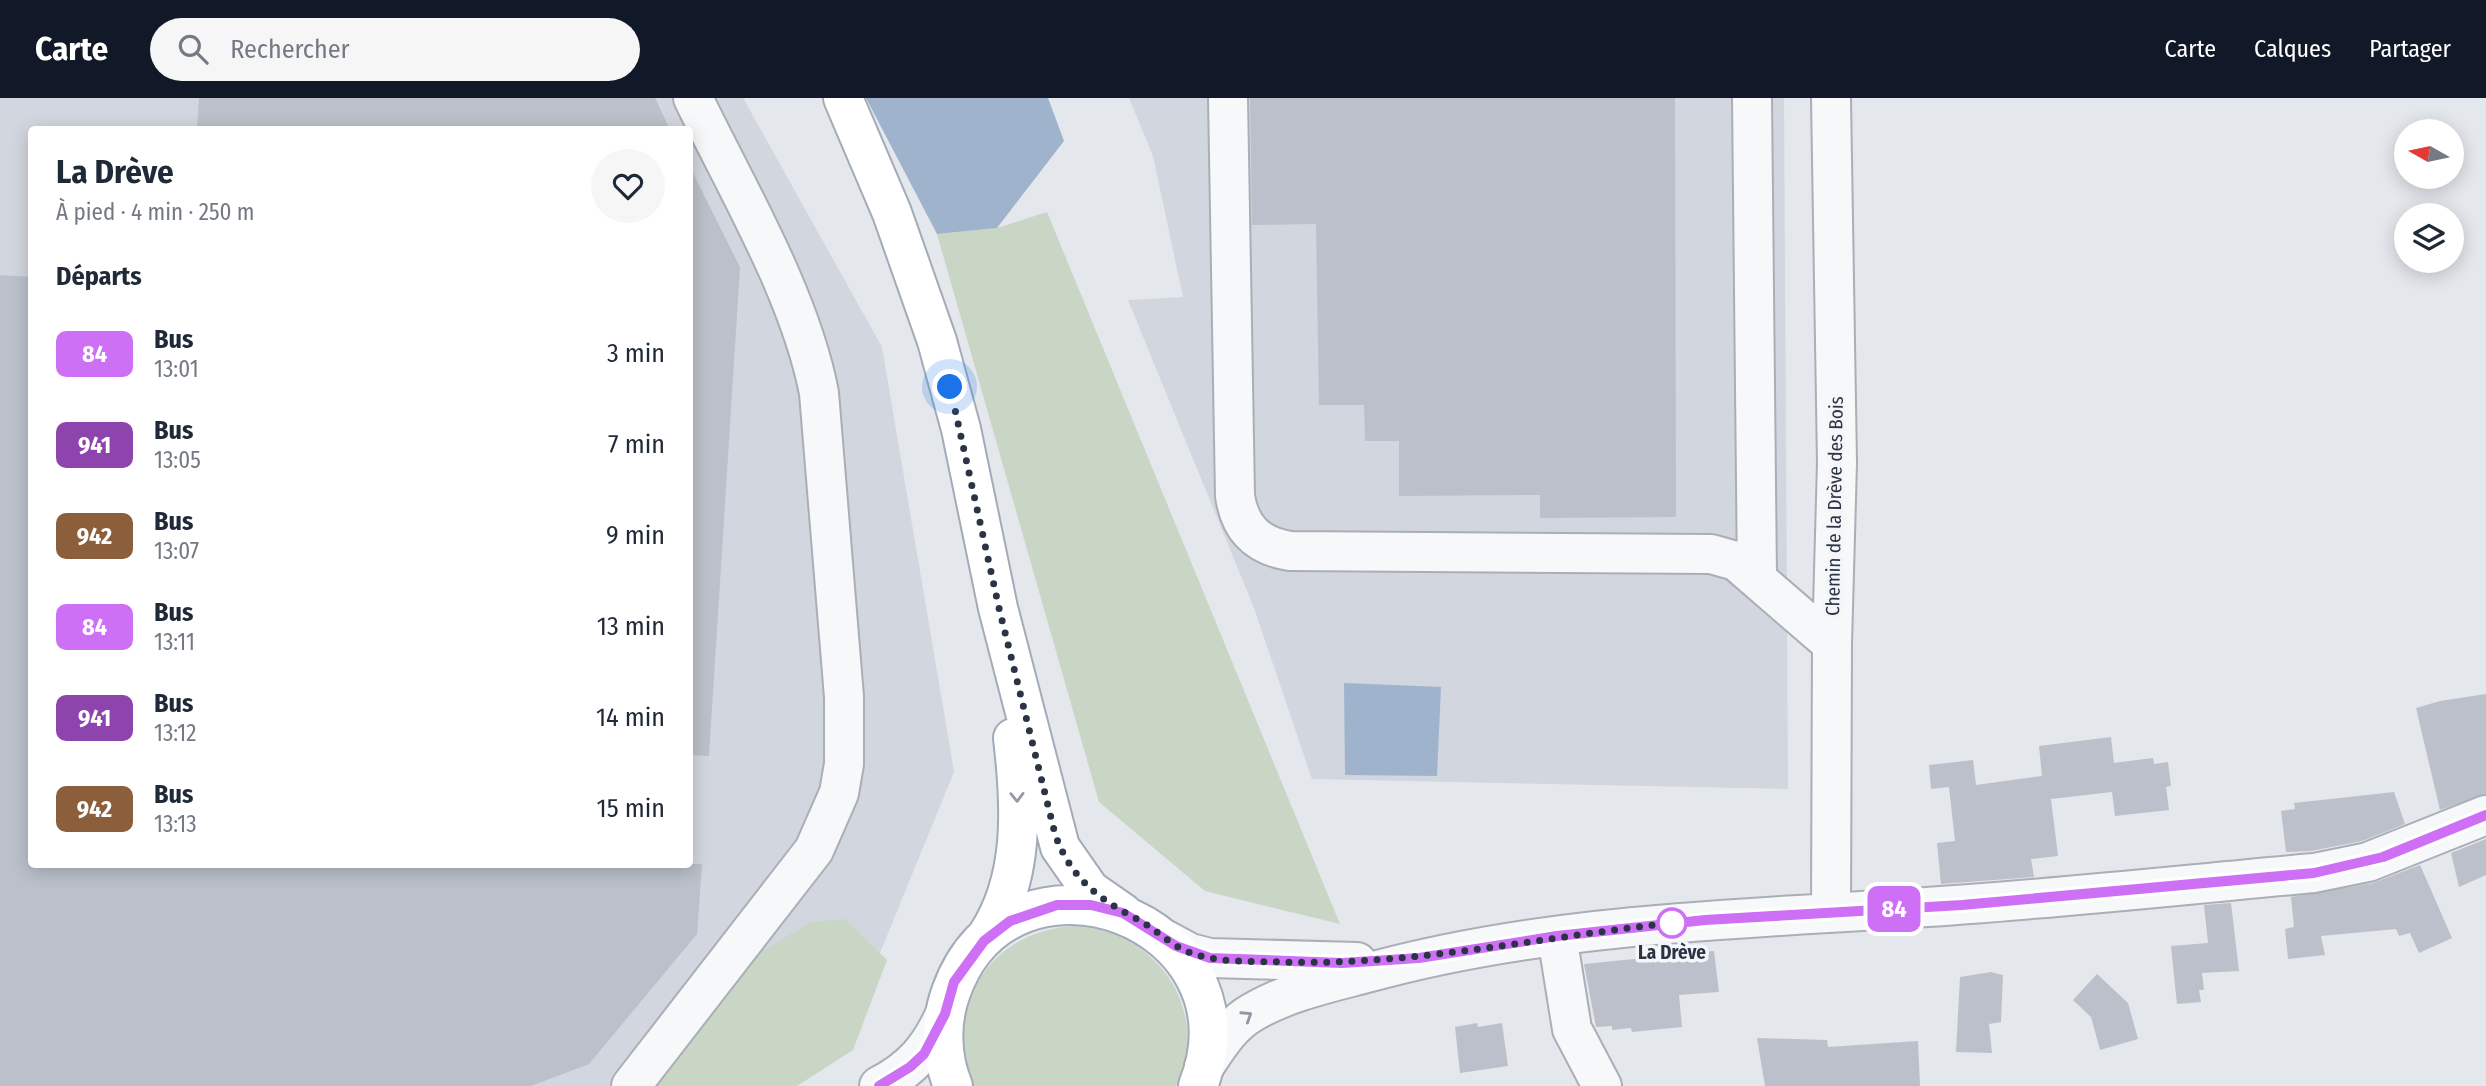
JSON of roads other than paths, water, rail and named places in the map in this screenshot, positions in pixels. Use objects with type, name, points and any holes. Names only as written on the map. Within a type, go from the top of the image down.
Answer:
[{"type":"main road","points":[[843,98],[896,224],[937,341],[961,429],[999,608],[1060,847],[1090,890],[1166,940],[1186,963],[1205,1006],[1208,1037],[1201,1077]]},
{"type":"main road","points":[[953,1086],[944,1047],[945,1014],[954,982],[984,941],[1006,902],[1017,846],[1015,755],[999,608]]},
{"type":"main road","points":[[984,941],[1010,921],[1041,908],[1091,905],[1123,913]]},
{"type":"street","points":[[631,1086],[814,850],[839,793],[844,764],[844,697],[819,393],[814,365],[794,307],[693,98]]},
{"type":"street","points":[[1228,98],[1236,496],[1237,510],[1251,534],[1261,543],[1290,551],[1699,554],[1728,557],[1757,579],[1832,657]]},
{"type":"street","points":[[1752,98],[1757,579]]},
{"type":"street","name":"Chemin de la Drève des Bois","points":[[1831,913],[1832,657],[1837,463],[1832,98]]},
{"type":"street","points":[[1699,554],[1832,657]]},
{"type":"street","points":[[1166,940],[1190,953],[1237,961],[1342,963],[1419,958],[1557,936],[1705,920],[2067,896],[2330,870],[2397,852],[2486,815]]},
{"type":"street","points":[[1557,936],[1572,1029],[1602,1086]]},
{"type":"street","points":[[1201,1077],[1222,1039],[1253,1012],[1300,993],[1419,958]]},
{"type":"street","points":[[878,1086],[910,1067],[924,1054],[945,1014]]},
{"type":"water","points":[[866,98],[1048,98],[1064,141],[997,228],[937,234]]},
{"type":"water","points":[[1344,683],[1441,687],[1437,776],[1345,775]]},
{"type":"place","name":"La Drève","points":[[1672,923]]}]
